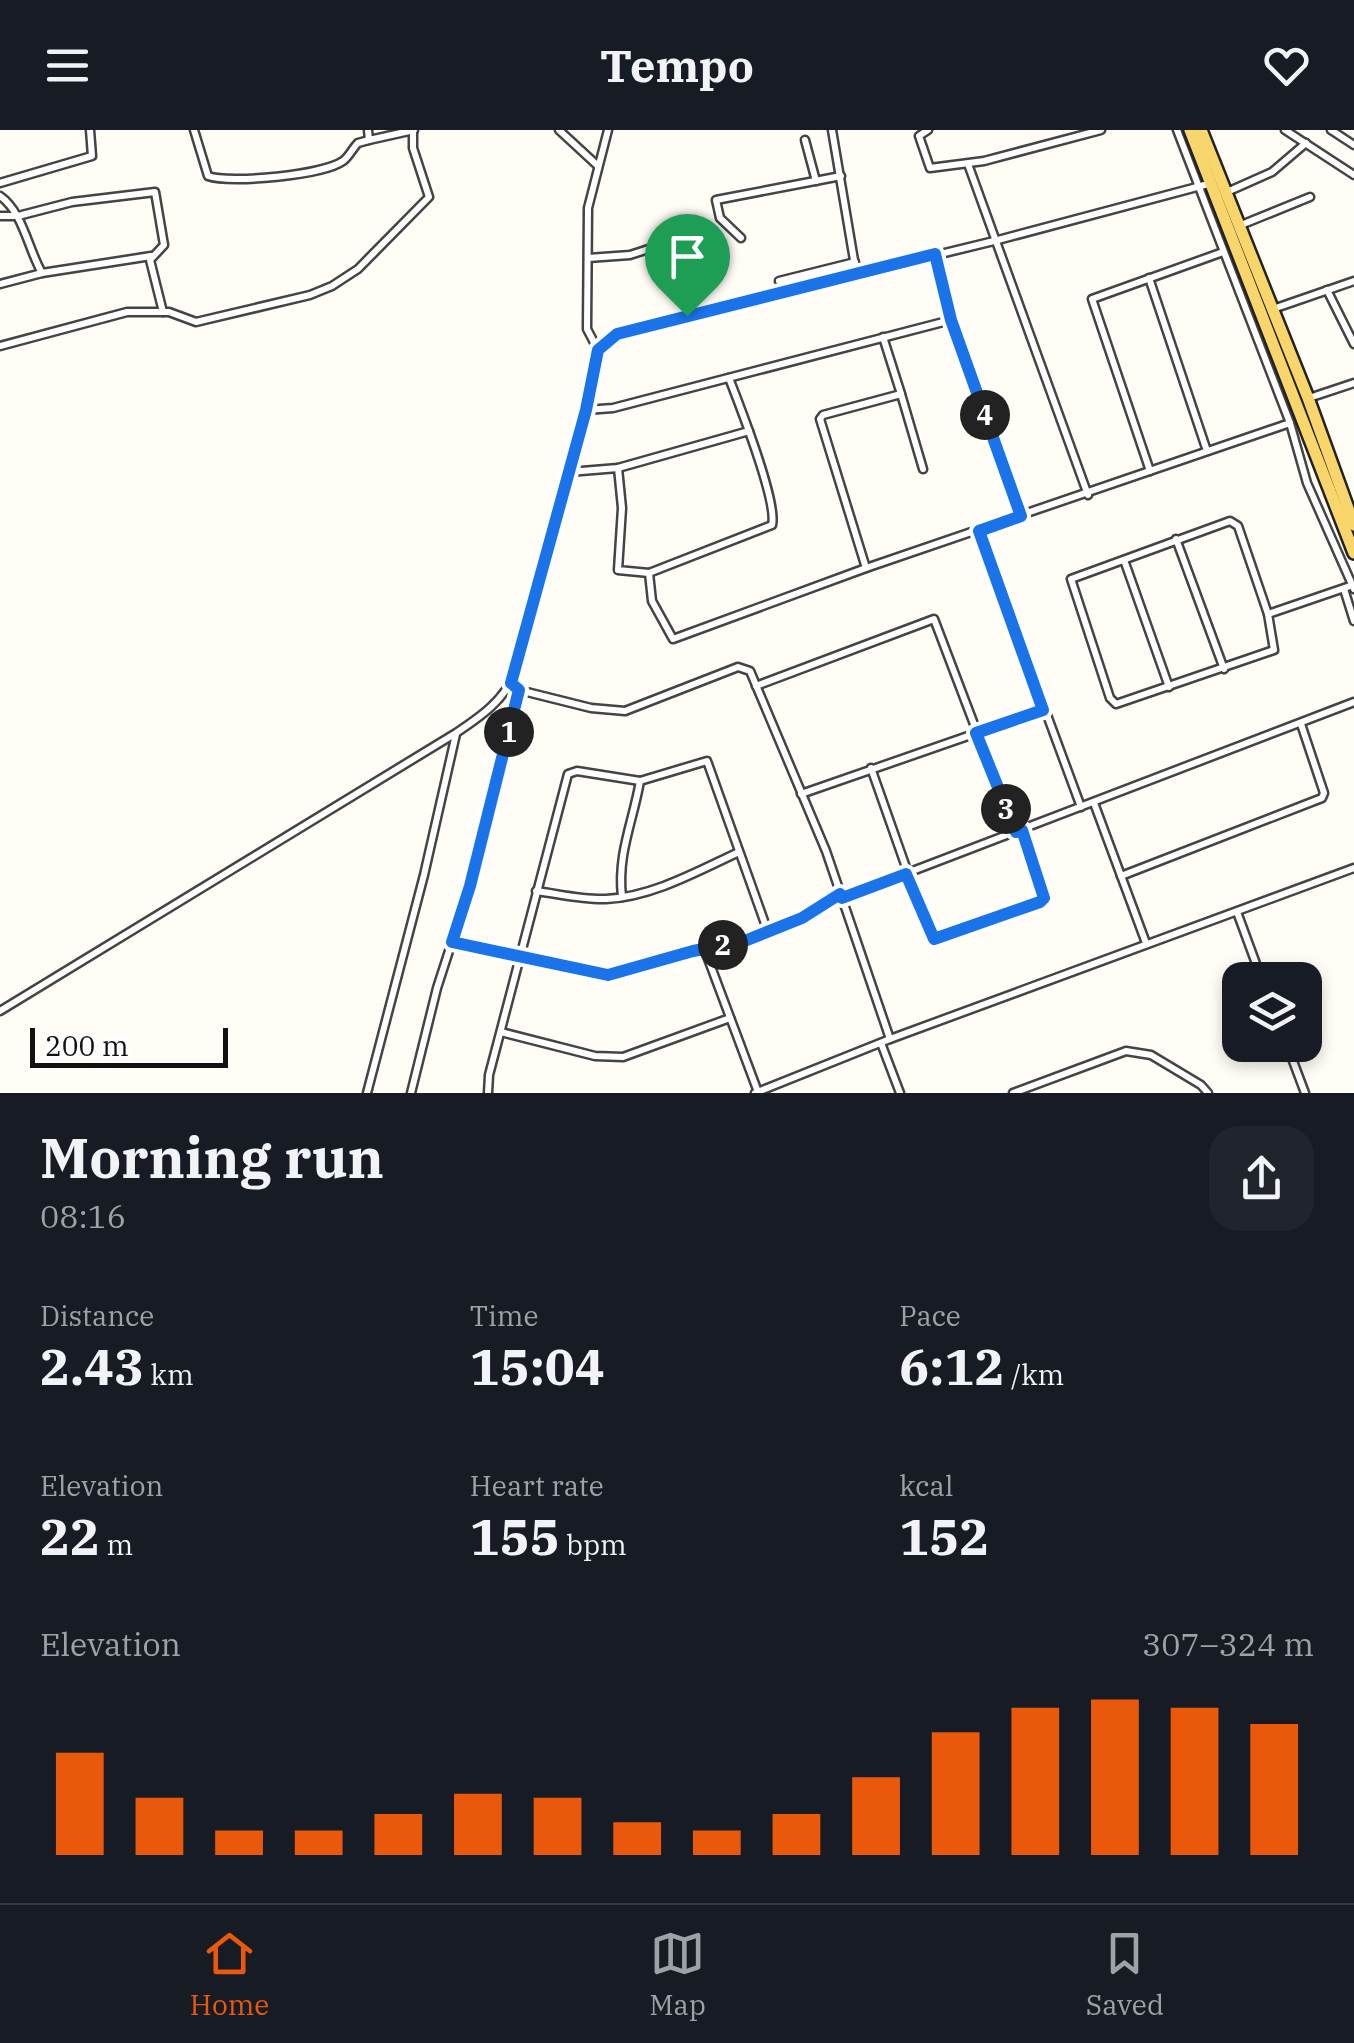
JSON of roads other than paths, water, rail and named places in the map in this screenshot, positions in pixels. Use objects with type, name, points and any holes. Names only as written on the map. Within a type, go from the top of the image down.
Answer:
[{"type":"main road","points":[[1190,130],[1206,184],[1354,554]]},
{"type":"main road","points":[[1201,130],[1354,525]]},
{"type":"street","points":[[0,183],[89,158],[94,152],[90,130]]},
{"type":"street","points":[[0,346],[127,312],[163,312],[196,322],[310,295],[358,269],[429,197],[413,148],[414,130],[358,143],[348,158],[330,168],[257,180],[229,180],[213,178],[204,171],[194,130]]},
{"type":"street","points":[[368,130],[369,140]]},
{"type":"street","points":[[559,130],[599,166]]},
{"type":"street","points":[[0,1011],[456,733],[486,712],[511,683],[586,410],[598,350],[588,329],[588,208],[608,130]]},
{"type":"street","points":[[832,130],[856,272]]},
{"type":"street","points":[[928,130],[919,136],[930,168],[968,164],[1101,130]]},
{"type":"street","points":[[1177,130],[1206,184],[1223,252],[1290,423],[1307,483],[1354,587],[1268,614]]},
{"type":"street","points":[[1285,130],[1354,174]]},
{"type":"street","points":[[1331,130],[1354,146]]},
{"type":"street","points":[[806,140],[816,181]]},
{"type":"street","points":[[1227,192],[1272,172],[1306,143]]},
{"type":"street","points":[[968,164],[1088,494]]},
{"type":"street","points":[[741,238],[720,218],[716,200],[841,176]]},
{"type":"street","points":[[598,350],[617,334],[1206,184]]},
{"type":"street","points":[[0,216],[155,192],[164,245],[152,255],[0,284]]},
{"type":"street","points":[[0,196],[12,204],[42,273]]},
{"type":"street","points":[[1240,226],[1310,196]]},
{"type":"street","points":[[588,258],[630,255],[667,243]]},
{"type":"street","points":[[1150,471],[1092,299],[1223,252]]},
{"type":"street","points":[[935,254],[951,320],[1021,516]]},
{"type":"street","points":[[152,255],[156,293],[163,312]]},
{"type":"street","points":[[778,281],[855,262]]},
{"type":"street","points":[[798,276],[801,287]]},
{"type":"street","points":[[1148,278],[1208,450]]},
{"type":"street","points":[[1272,310],[1354,281]]},
{"type":"street","points":[[1327,290],[1354,344]]},
{"type":"street","points":[[586,410],[614,408],[951,320]]},
{"type":"street","points":[[883,337],[923,469]]},
{"type":"street","points":[[618,468],[622,508],[618,570],[649,573],[774,522],[749,431],[729,378]]},
{"type":"street","points":[[1308,398],[1354,383]]},
{"type":"street","points":[[866,568],[820,416],[901,394]]},
{"type":"street","points":[[649,573],[652,600],[672,639],[866,568],[1290,423]]},
{"type":"street","points":[[569,472],[618,468],[749,431]]},
{"type":"street","points":[[1230,521],[1236,524],[1268,614],[1274,650],[1119,706],[1110,698],[1069,581],[1124,560],[1230,521]]},
{"type":"street","points":[[979,531],[1081,808]]},
{"type":"street","points":[[1176,539],[1224,668]]},
{"type":"street","points":[[1124,560],[1169,687]]},
{"type":"street","points":[[1344,590],[1354,621]]},
{"type":"street","points":[[756,686],[934,619],[976,733],[1044,892],[1040,902],[934,939],[871,768]]},
{"type":"street","points":[[511,683],[519,690],[591,708],[625,711],[738,668],[750,671],[841,896],[890,1039]]},
{"type":"street","points":[[411,1093],[470,886],[519,690]]},
{"type":"street","points":[[452,942],[608,975],[704,948],[742,942],[802,918],[841,896],[1354,702]]},
{"type":"street","points":[[801,794],[1043,710]]},
{"type":"street","points":[[1121,876],[1322,798],[1324,792],[1302,724]]},
{"type":"street","points":[[367,1093],[424,875],[456,733]]},
{"type":"street","points":[[488,1093],[489,1076],[568,774],[640,781],[706,761],[768,932]]},
{"type":"street","points":[[622,897],[623,844],[640,781]]},
{"type":"street","points":[[1094,803],[1146,943]]},
{"type":"street","points":[[536,891],[588,898],[622,897],[707,868],[739,852]]},
{"type":"street","points":[[704,948],[757,1093],[890,1039],[1354,868]]},
{"type":"street","points":[[1236,912],[1255,962]]},
{"type":"street","points":[[501,1032],[594,1056],[623,1057],[730,1018]]},
{"type":"street","points":[[881,1043],[900,1093]]},
{"type":"street","points":[[1013,1093],[1114,1054],[1138,1051],[1173,1068],[1208,1093]]},
{"type":"street","points":[[1293,1062],[1305,1093]]}]
